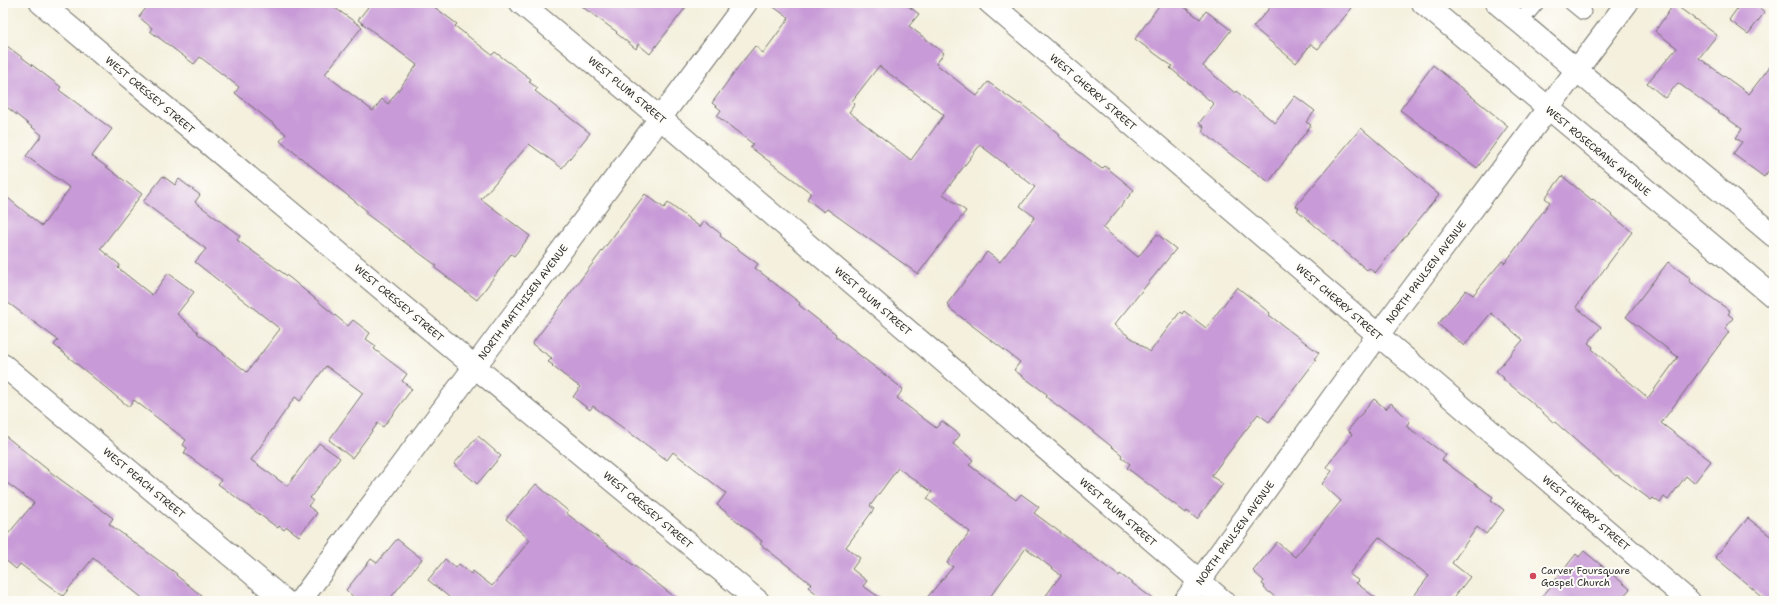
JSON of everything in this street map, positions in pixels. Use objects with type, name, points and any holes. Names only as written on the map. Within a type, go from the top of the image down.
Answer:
[{"type":"street","name":"WEST CRESSEY STREET","points":[[41,3],[475,367],[758,601]]},
{"type":"street","name":"WEST PLUM STREET","points":[[521,3],[660,118],[1223,601]]},
{"type":"street","name":"NORTH MATTHISEN AVENUE","points":[[300,601],[746,3]]},
{"type":"street","name":"WEST CHERRY STREET","points":[[990,3],[1689,601]]},
{"type":"street","name":"WEST ROSECRANS AVENUE","points":[[1423,3],[1774,297]]},
{"type":"street","points":[[1497,3],[1774,236]]},
{"type":"street","name":"NORTH PAULSEN AVENUE","points":[[1185,601],[1378,335],[1627,3]]},
{"type":"street","name":"WEST PEACH STREET","points":[[3,364],[285,601]]},
{"type":"lane","points":[[1520,22],[1536,3]]},
{"type":"building","points":[[150,3],[328,3],[362,27],[325,74],[373,111],[382,99],[388,104],[417,65],[358,20],[371,3],[429,3],[457,24],[455,26],[492,55],[495,52],[531,79],[529,82],[538,88],[535,91],[590,133],[562,168],[529,144],[481,199],[530,236],[514,256],[511,254],[477,300],[435,268],[437,266],[365,213],[367,211],[280,141],[286,134],[235,93],[239,87],[200,57],[194,64],[150,31],[152,28],[139,17]]},
{"type":"building","points":[[577,3],[689,3],[650,54],[638,44],[636,49],[616,33],[617,32]]},
{"type":"building","points":[[768,3],[904,3],[919,14],[909,26],[944,53],[936,64],[977,96],[988,82],[1019,104],[1020,103],[1059,134],[1058,136],[1102,169],[1105,166],[1134,190],[1103,228],[1138,257],[1157,234],[1176,249],[1114,325],[1150,352],[1180,312],[1182,314],[1184,311],[1206,328],[1237,287],[1270,313],[1269,315],[1319,353],[1314,359],[1316,360],[1269,422],[1258,414],[1211,476],[1223,484],[1197,519],[1187,511],[1186,513],[1127,468],[1130,464],[1121,457],[1122,455],[1085,425],[1046,397],[1048,395],[1014,370],[1020,362],[949,308],[950,306],[947,304],[987,252],[1000,262],[1035,217],[1020,206],[1035,187],[980,145],[943,194],[966,211],[918,274],[827,209],[824,212],[807,199],[811,193],[750,147],[753,144],[717,116],[721,110],[712,103],[738,67],[755,46],[763,53],[789,18]],"holes":[[[879,66],[944,115],[911,160],[849,112],[855,104],[852,101]]]},
{"type":"building","points":[[1161,3],[1179,3],[1200,19],[1206,11],[1231,30],[1203,66],[1235,93],[1236,91],[1275,123],[1295,96],[1315,111],[1306,122],[1311,125],[1269,182],[1234,157],[1202,131],[1204,127],[1199,123],[1214,104],[1170,68],[1172,66],[1135,39]]},
{"type":"building","points":[[1274,3],[1356,3],[1318,49],[1311,44],[1296,63],[1253,27]]},
{"type":"building","points":[[1741,3],[1752,3],[1765,12],[1748,34],[1729,20]]},
{"type":"building","points":[[1674,4],[1717,35],[1699,58],[1749,94],[1774,61],[1774,163],[1764,177],[1733,154],[1742,142],[1736,138],[1742,129],[1678,83],[1665,98],[1647,83],[1677,48],[1655,31]]},
{"type":"building","points":[[3,43],[61,87],[59,90],[112,129],[92,156],[142,194],[100,249],[120,265],[118,268],[152,295],[168,273],[194,292],[177,314],[198,332],[197,333],[247,372],[280,329],[195,262],[206,249],[143,202],[163,176],[175,185],[179,179],[200,195],[195,202],[240,236],[237,240],[290,278],[348,326],[353,320],[370,333],[366,339],[376,346],[374,349],[407,374],[402,381],[412,389],[383,427],[378,423],[352,458],[329,440],[363,393],[326,366],[300,401],[295,397],[251,460],[287,486],[319,443],[340,458],[310,498],[313,500],[308,506],[317,513],[299,536],[287,527],[284,530],[279,526],[278,528],[218,484],[221,480],[184,453],[187,448],[183,445],[186,440],[134,400],[129,407],[54,345],[58,340],[3,299],[3,194],[42,226],[70,188],[26,156],[42,135],[3,104]]},
{"type":"building","points":[[1433,65],[1508,126],[1477,168],[1400,110]]},
{"type":"building","points":[[1361,128],[1439,195],[1375,273],[1369,268],[1367,270],[1297,210],[1299,208],[1296,206]]},
{"type":"building","points":[[1562,176],[1592,200],[1593,199],[1632,232],[1576,307],[1601,327],[1588,343],[1593,347],[1592,349],[1648,398],[1678,357],[1626,317],[1668,262],[1690,278],[1689,281],[1730,311],[1728,314],[1733,318],[1725,329],[1729,332],[1661,423],[1711,461],[1694,483],[1686,476],[1668,500],[1664,497],[1660,503],[1653,498],[1651,500],[1617,475],[1616,476],[1555,422],[1554,423],[1503,379],[1504,378],[1496,371],[1523,340],[1491,313],[1464,346],[1438,324],[1466,290],[1473,295],[1502,261],[1505,263],[1550,202],[1545,198]]},
{"type":"building","points":[[645,194],[664,208],[668,203],[700,227],[704,221],[721,234],[720,236],[758,264],[755,268],[800,303],[799,305],[836,334],[835,336],[903,389],[897,398],[936,428],[942,421],[960,435],[953,444],[973,460],[969,465],[1016,500],[1021,494],[1039,507],[1034,513],[1119,576],[1120,574],[1156,601],[1042,601],[1061,575],[1026,548],[987,601],[924,601],[953,567],[947,563],[970,532],[927,499],[932,492],[898,468],[870,506],[874,509],[846,547],[860,558],[852,569],[867,581],[863,586],[885,601],[826,601],[808,587],[811,584],[760,544],[762,541],[717,505],[726,493],[673,452],[667,460],[593,406],[590,410],[573,397],[580,387],[552,366],[553,365],[548,362],[552,358],[532,344]]},
{"type":"building","points":[[1374,399],[1386,409],[1391,403],[1410,421],[1406,426],[1446,455],[1442,460],[1493,497],[1491,500],[1504,510],[1486,534],[1477,527],[1452,563],[1470,577],[1451,601],[1410,601],[1429,576],[1379,537],[1349,574],[1359,581],[1356,583],[1380,601],[1280,601],[1264,588],[1265,586],[1262,584],[1264,581],[1253,571],[1277,542],[1295,557],[1341,501],[1322,484],[1332,471],[1326,467],[1352,434],[1348,430]]},
{"type":"building","points":[[3,434],[53,474],[113,518],[109,524],[177,574],[176,575],[208,601],[146,601],[93,558],[63,596],[20,564],[16,569],[3,558],[3,540],[34,503],[3,480]]},
{"type":"building","points":[[478,436],[501,456],[477,484],[454,464]]},
{"type":"building","points":[[536,484],[568,511],[566,513],[680,601],[454,601],[428,580],[445,559],[456,568],[459,564],[471,574],[473,571],[492,586],[530,540],[506,519]]},
{"type":"building","points":[[1748,518],[1774,539],[1774,601],[1767,601],[1715,557]]},
{"type":"building","points":[[397,539],[422,559],[388,601],[358,601],[346,590],[371,559],[377,563]]},
{"type":"building","points":[[1584,551],[1630,589],[1619,601],[1539,601],[1576,554],[1579,557]]},
{"type":"place","name":"Carver Foursquare Gospel Church","points":[[1533,576]]}]
